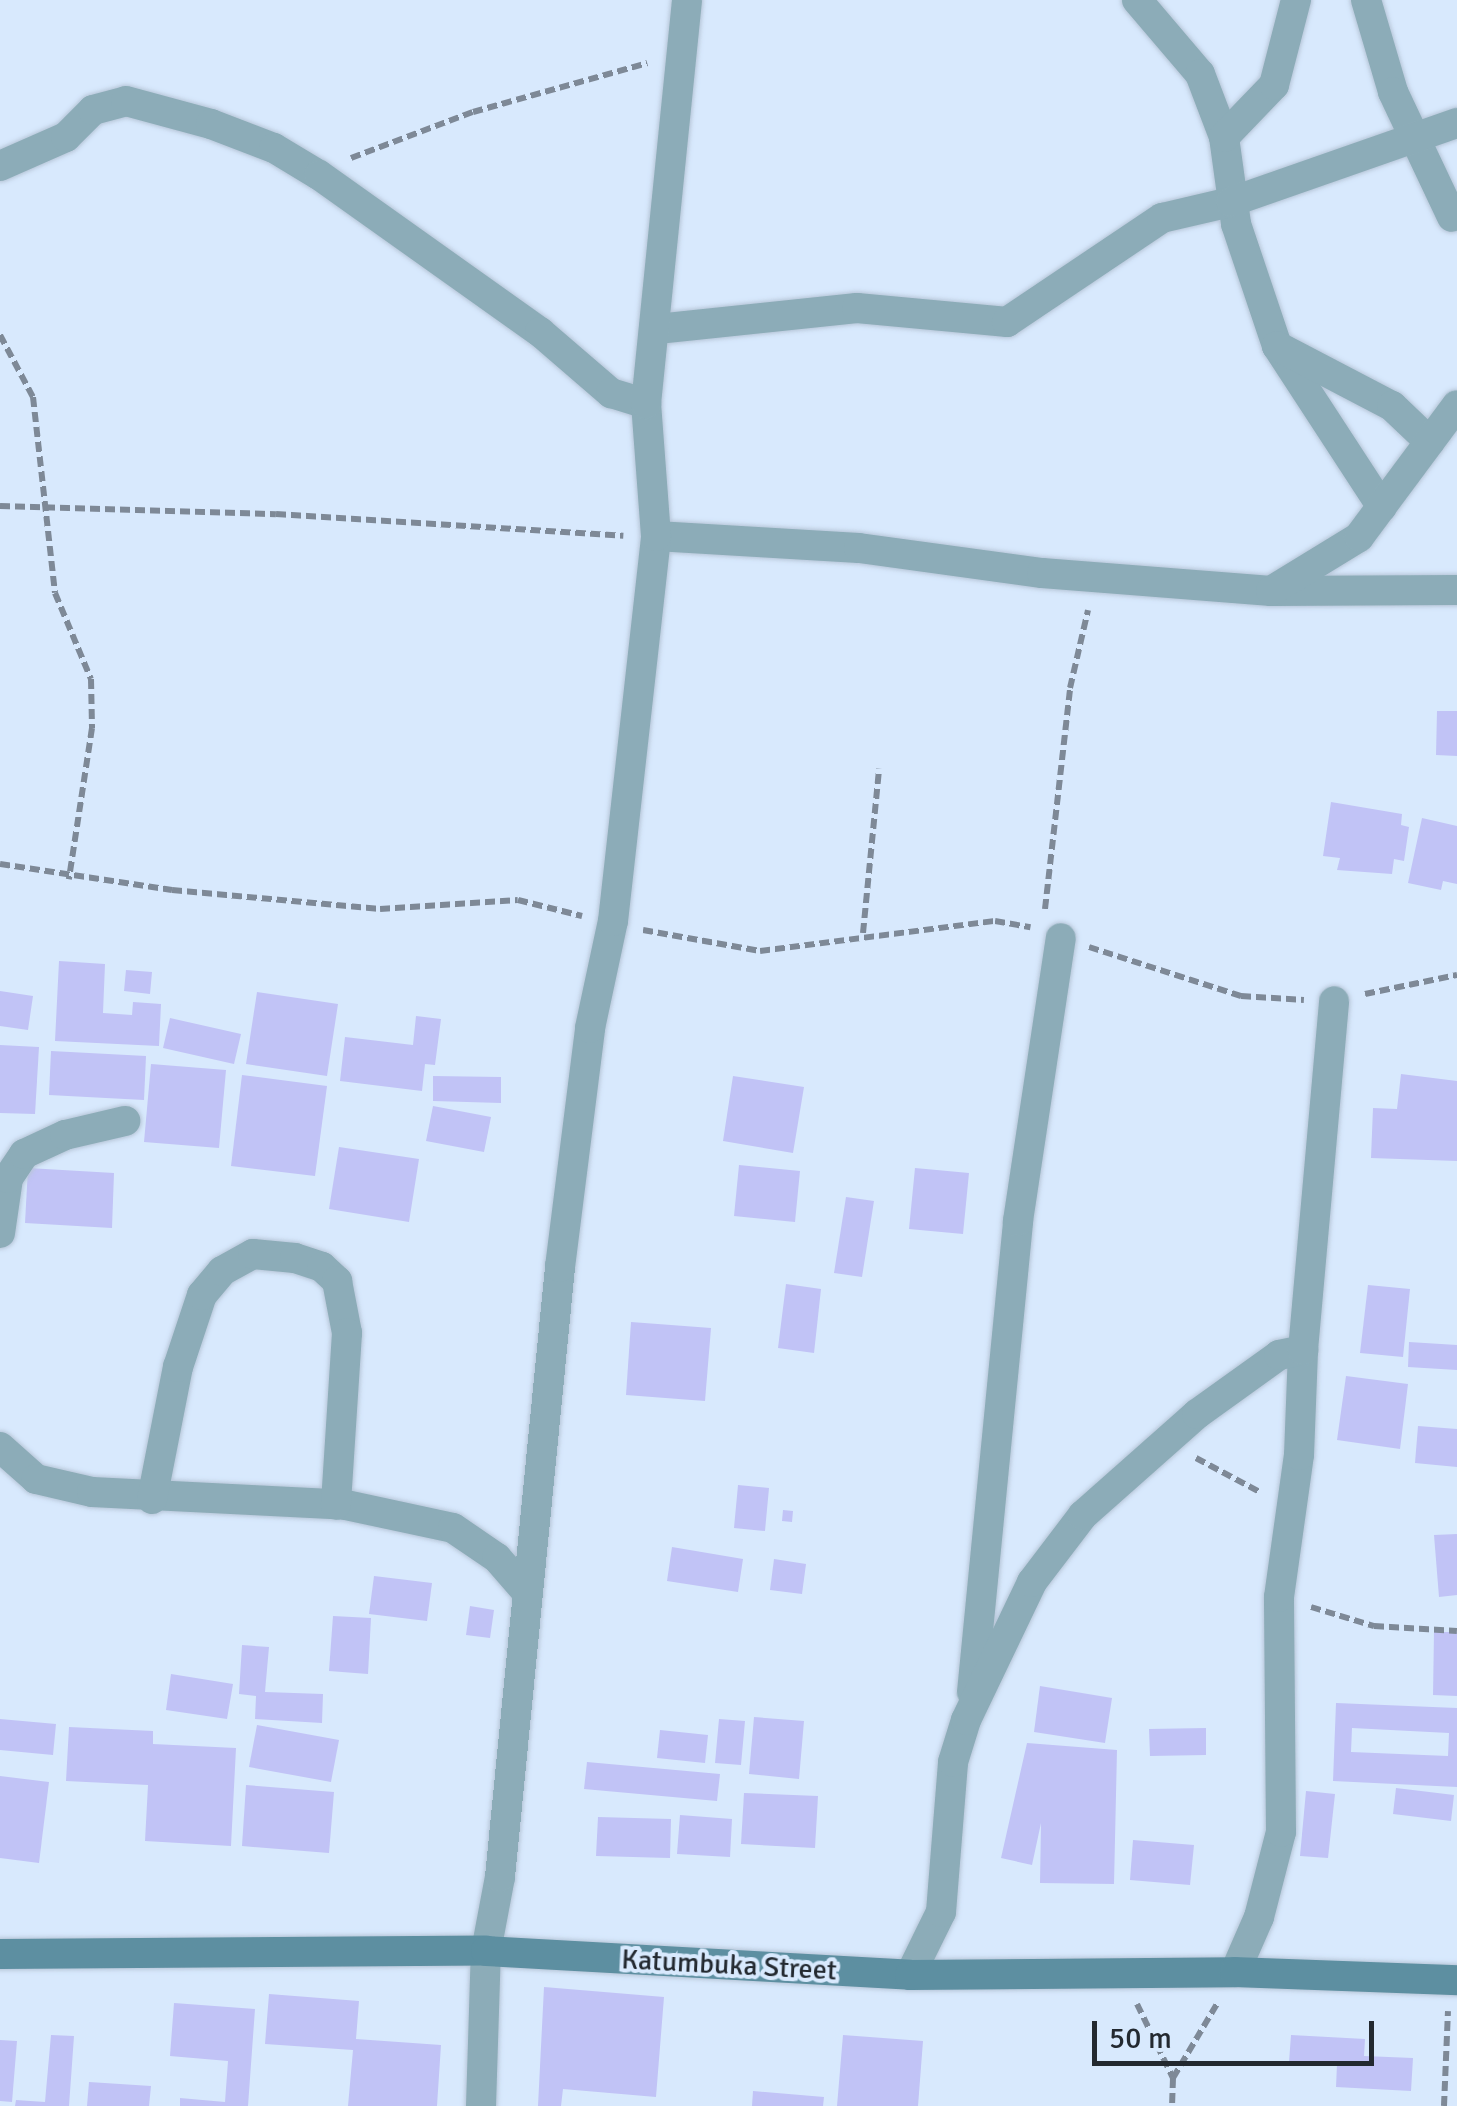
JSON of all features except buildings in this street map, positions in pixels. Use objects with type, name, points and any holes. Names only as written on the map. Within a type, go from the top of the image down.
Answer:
[{"type":"main road","name":"Katumbuka Street","points":[[0,1954],[486,1951],[910,1975],[1235,1972],[1453,1980]]},
{"type":"street","points":[[480,2106],[486,1951],[500,1877],[524,1589],[590,1028],[613,921],[656,536],[646,404],[657,330],[687,0]]},
{"type":"street","points":[[1137,0],[1190,57],[1224,137],[1231,202],[1277,346],[1382,507]]},
{"type":"street","points":[[1224,137],[1274,85],[1296,0]]},
{"type":"street","points":[[1366,0],[1413,135],[1455,218]]},
{"type":"street","points":[[0,166],[66,137],[94,110],[126,100],[227,130],[319,175],[540,332],[611,393],[646,404]]},
{"type":"street","points":[[657,330],[856,308],[1007,322],[1162,218],[1231,202],[1372,156],[1413,135],[1457,123]]},
{"type":"street","points":[[1277,346],[1392,406],[1430,442]]},
{"type":"street","points":[[1271,591],[1359,537],[1457,405]]},
{"type":"street","points":[[656,536],[859,548],[1096,577],[1271,591],[1457,590]]},
{"type":"street","points":[[972,1705],[1018,1222],[1052,934]]},
{"type":"street","points":[[1235,1972],[1259,1917],[1281,1832],[1279,1597],[1291,1504],[1334,1001]]},
{"type":"street","points":[[0,1234],[8,1178],[24,1154],[65,1135],[125,1121]]},
{"type":"street","points":[[152,1499],[178,1367],[202,1295],[222,1271],[253,1254],[295,1258],[322,1267],[337,1282],[347,1333],[336,1505]]},
{"type":"street","points":[[910,1975],[941,1912],[953,1762],[972,1705],[1032,1582],[1083,1515],[1164,1442],[1279,1355],[1304,1350]]},
{"type":"street","points":[[0,1447],[36,1479],[152,1499],[336,1505],[453,1528],[497,1558],[524,1589]]},
{"type":"path","points":[[319,175],[474,112],[643,66],[686,43]]},
{"type":"path","points":[[0,335],[33,397],[55,593],[91,680],[92,728],[69,879]]},
{"type":"path","points":[[0,506],[276,514],[656,536]]},
{"type":"path","points":[[1052,934],[1070,688],[1096,577]]},
{"type":"path","points":[[863,934],[879,769]]},
{"type":"path","points":[[0,864],[69,879],[380,908],[518,900],[760,951],[863,934],[995,921],[1052,934],[1241,996],[1334,1001],[1457,975]]},
{"type":"path","points":[[1164,1442],[1291,1504]]},
{"type":"path","points":[[1279,1597],[1374,1626],[1457,1631]]},
{"type":"path","points":[[1120,1972],[1174,2078]]},
{"type":"path","points":[[1172,2106],[1174,2078],[1235,1972]]},
{"type":"path","points":[[1444,2106],[1453,1980]]}]
